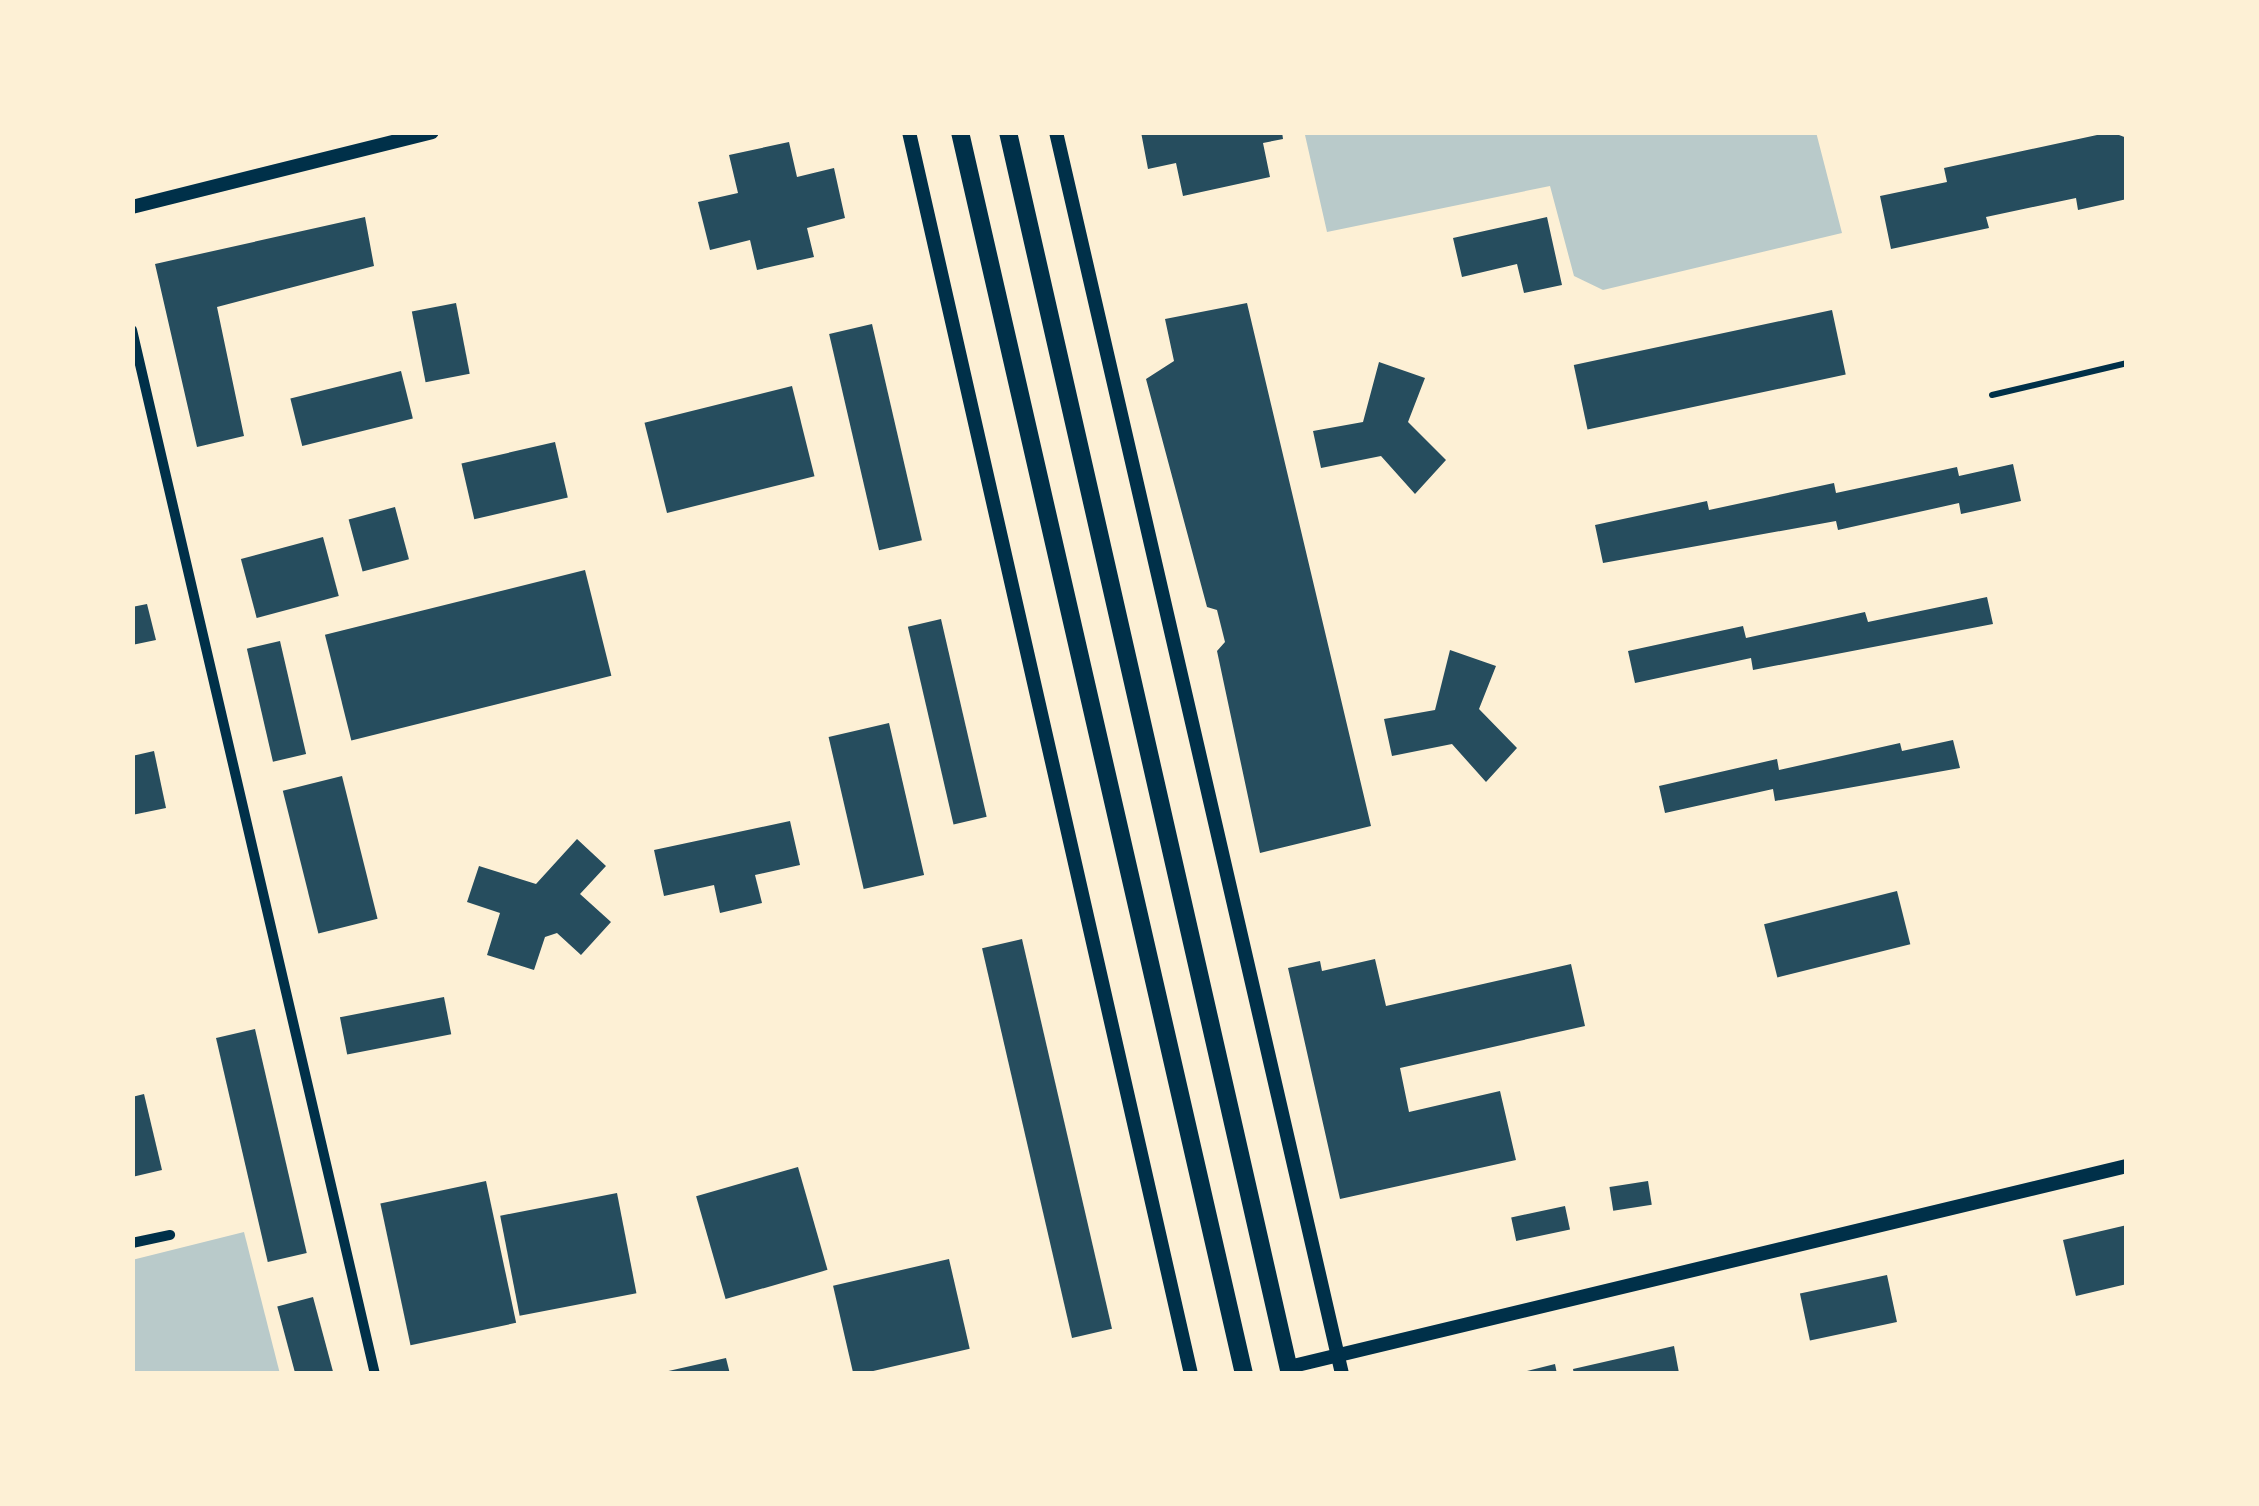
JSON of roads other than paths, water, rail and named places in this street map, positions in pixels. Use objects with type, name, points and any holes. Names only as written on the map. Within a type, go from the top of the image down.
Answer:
[{"type":"main road","points":[[961,132],[1240,1373]]},
{"type":"main road","points":[[1008,132],[1290,1371]]},
{"type":"street","points":[[132,207],[432,132]]},
{"type":"street","points":[[909,132],[1191,1374]]},
{"type":"street","points":[[1056,132],[1342,1374]]},
{"type":"street","points":[[132,329],[375,1374]]},
{"type":"street","points":[[1290,1371],[2127,1166]]},
{"type":"street","points":[[132,1243],[170,1234]]},
{"type":"lane","points":[[1992,394],[2127,363]]}]
